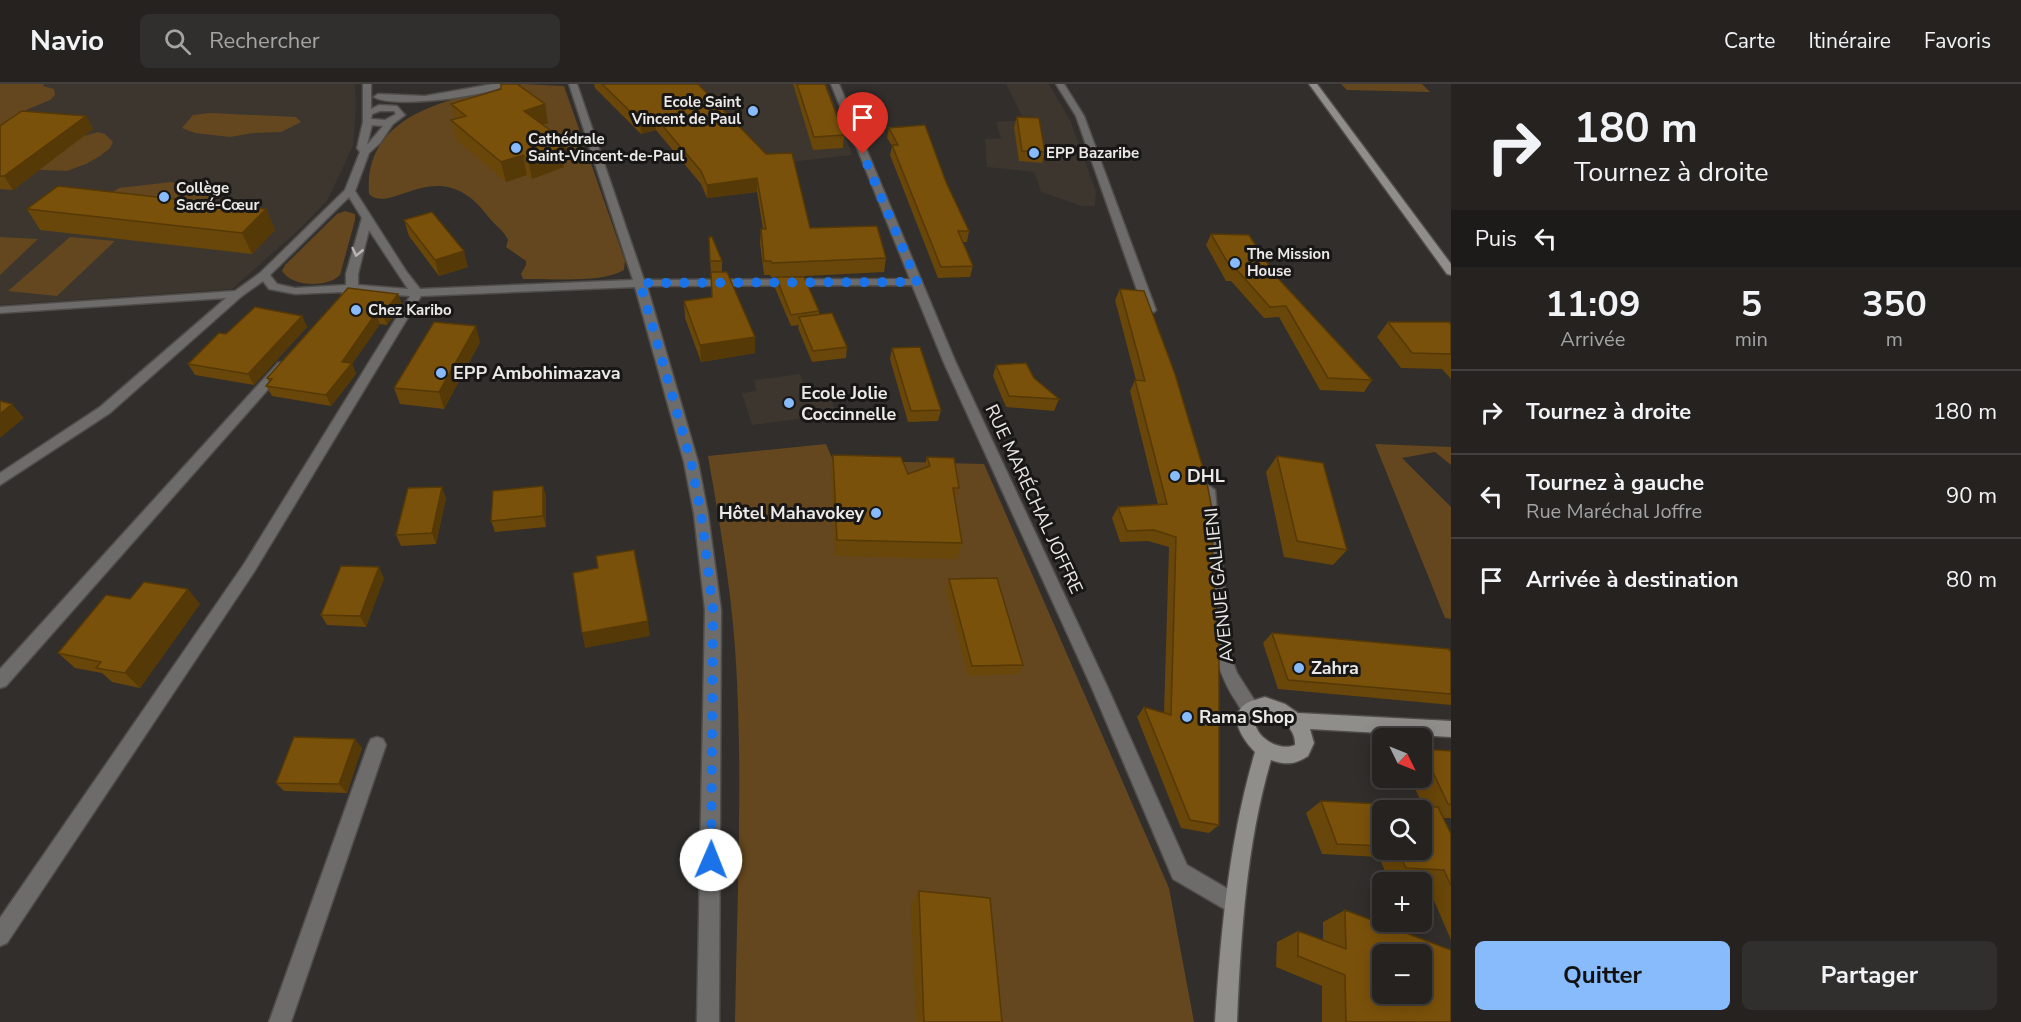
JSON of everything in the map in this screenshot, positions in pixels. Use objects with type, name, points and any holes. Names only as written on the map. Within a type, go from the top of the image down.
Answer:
[{"type":"main road","points":[[1313,84],[1451,272]]},
{"type":"main road","points":[[1257,706],[1273,707],[1297,721],[1305,738],[1304,746],[1300,752],[1285,756],[1265,749],[1250,736],[1245,721],[1251,710],[1257,706]]},
{"type":"main road","points":[[1297,721],[1451,729]]},
{"type":"main road","points":[[1226,1022],[1233,903],[1251,790],[1265,749]]},
{"type":"street","points":[[378,97],[394,100],[420,99],[505,84]]},
{"type":"street","points":[[573,84],[640,283],[691,462],[701,514],[713,610],[708,1022]]},
{"type":"street","name":"RUE MARÉCHAL JOFFRE","points":[[835,84],[950,363],[1099,686],[1180,872],[1233,903]]},
{"type":"street","points":[[1060,84],[1080,116],[1155,322]]},
{"type":"street","points":[[0,480],[105,410],[238,294],[264,275],[350,190],[365,152],[402,113],[378,97],[367,85],[365,91],[367,118],[362,148],[365,152]]},
{"type":"street","points":[[367,118],[378,123],[395,120],[456,94]]},
{"type":"street","points":[[367,118],[375,109],[420,99]]},
{"type":"street","points":[[350,190],[401,273],[417,293]]},
{"type":"street","points":[[336,306],[352,288],[352,274],[367,217]]},
{"type":"street","points":[[264,275],[273,287],[283,290],[314,291],[352,288],[417,293],[640,283],[917,282]]},
{"type":"street","points":[[0,936],[249,568],[417,293]]},
{"type":"street","points":[[0,310],[238,294]]},
{"type":"street","points":[[0,681],[288,359]]},
{"type":"street","name":"AVENUE GALLIENI","points":[[1204,479],[1214,520],[1216,591],[1223,658],[1234,686],[1251,710]]},
{"type":"street","points":[[280,1022],[377,746]]},
{"type":"shaded area","name":"Collège Sacré-Cœur","points":[[0,84],[355,84],[353,146],[327,201],[301,228],[232,289],[0,305]]},
{"type":"shaded area","points":[[0,84],[44,84],[43,86],[54,89],[55,95],[4,125],[84,136],[98,132],[105,134],[113,142],[110,148],[86,164],[67,171],[0,168]]},
{"type":"shaded area","points":[[522,84],[564,86],[625,261],[624,270],[589,279],[523,279],[521,274],[526,261],[506,247],[508,240],[504,233],[469,197],[451,188],[434,186],[390,198],[379,199],[369,194],[371,165],[382,143],[398,125],[444,102]]},
{"type":"shaded area","name":"Ecole Saint Vincent de Paul","points":[[660,84],[827,84],[852,155],[763,165]]},
{"type":"shaded area","name":"EPP Bazaribe","points":[[1006,84],[1049,84],[1071,122],[1096,192],[1095,206],[1082,206],[1041,192],[1034,172],[987,167],[985,139],[1001,138],[996,122],[1024,120]]},
{"type":"shaded area","points":[[1341,84],[1422,84],[1430,92],[1347,90]]},
{"type":"shaded area","points":[[210,113],[296,117],[301,122],[281,132],[230,137],[195,133],[182,128],[193,115]]},
{"type":"shaded area","points":[[171,182],[207,188],[215,195],[209,205],[106,196],[119,188]]},
{"type":"shaded area","points":[[345,211],[355,214],[355,220],[340,275],[319,284],[301,283],[287,276],[282,271],[285,265],[337,214]]},
{"type":"shaded area","points":[[0,237],[38,239],[0,275]]},
{"type":"shaded area","points":[[70,237],[115,241],[57,296],[8,291]]},
{"type":"shaded area","name":"Ecole Jolie Coccinnelle","points":[[800,374],[807,391],[827,389],[837,414],[752,425],[742,393],[756,391],[754,380]]},
{"type":"shaded area","points":[[826,444],[833,460],[984,464],[1169,888],[1194,1022],[735,1022],[739,798],[736,663],[729,585],[708,456]]},
{"type":"shaded area","points":[[1375,444],[1451,447],[1451,465],[1435,452],[1402,458],[1451,507],[1451,619],[1445,618]]},
{"type":"building","points":[[501,84],[517,84],[545,104],[524,111],[565,141],[556,144],[561,148],[528,159],[523,155],[501,162],[451,120],[466,116],[451,104],[501,89]]},
{"type":"building","points":[[602,84],[698,84],[766,154],[792,153],[810,228],[877,226],[886,258],[772,263],[764,261],[761,229],[766,229],[757,178],[707,185],[701,171],[655,117],[640,121]]},
{"type":"building","points":[[797,84],[825,84],[844,135],[814,137]]},
{"type":"building","points":[[22,111],[86,116],[4,176],[0,176],[0,126]]},
{"type":"building","points":[[1017,117],[1039,118],[1045,152],[1022,151]]},
{"type":"building","points":[[925,125],[946,182],[969,231],[958,231],[973,266],[941,267],[892,145],[898,145],[889,128]]},
{"type":"building","points":[[58,186],[266,209],[242,233],[27,209]]},
{"type":"building","points":[[432,212],[464,251],[435,260],[404,220]]},
{"type":"building","points":[[1211,234],[1249,235],[1275,275],[1372,380],[1328,378],[1286,306],[1270,307],[1237,270],[1232,270]]},
{"type":"building","points":[[709,237],[712,237],[722,261],[710,261]]},
{"type":"building","points":[[711,272],[727,272],[755,337],[700,345],[684,301],[712,297]]},
{"type":"building","points":[[776,277],[804,277],[819,311],[791,315]]},
{"type":"building","points":[[348,288],[398,294],[383,314],[376,313],[342,362],[352,363],[326,395],[266,386],[272,379],[267,378]]},
{"type":"building","points":[[1120,289],[1144,291],[1175,374],[1206,478],[1212,509],[1213,580],[1219,626],[1219,825],[1190,820],[1144,707],[1171,715],[1176,537],[1154,530],[1127,531],[1118,507],[1167,504],[1135,380],[1145,381]]},
{"type":"building","points":[[255,307],[302,316],[248,374],[188,364],[219,333],[226,334]]},
{"type":"building","points":[[832,313],[847,347],[813,351],[799,317]]},
{"type":"building","points":[[434,322],[476,326],[439,392],[394,388]]},
{"type":"building","points":[[1388,322],[1449,322],[1451,325],[1451,354],[1412,353]]},
{"type":"building","points":[[920,347],[941,410],[911,411],[892,348]]},
{"type":"building","points":[[1026,363],[1034,378],[1059,399],[1009,396],[996,365]]},
{"type":"building","points":[[0,401],[12,404],[0,414]]},
{"type":"building","name":"Hôtel Mahavokey","points":[[833,455],[901,457],[908,474],[930,466],[927,457],[954,458],[959,488],[953,488],[962,543],[837,540]]},
{"type":"building","points":[[1277,456],[1323,463],[1347,550],[1297,541]]},
{"type":"building","points":[[543,486],[543,516],[491,521],[493,491]]},
{"type":"building","points":[[442,487],[432,533],[396,535],[408,488]]},
{"type":"building","points":[[634,550],[648,621],[582,633],[573,573],[598,568],[596,556]]},
{"type":"building","points":[[341,566],[379,567],[360,616],[321,615]]},
{"type":"building","points":[[997,578],[1023,665],[972,666],[949,579]]},
{"type":"building","points":[[144,582],[188,589],[125,673],[96,668],[101,662],[58,653],[106,595],[130,599]]},
{"type":"building","points":[[1272,633],[1449,649],[1451,653],[1451,694],[1288,680]]},
{"type":"building","points":[[294,737],[355,739],[339,784],[276,783]]},
{"type":"building","points":[[1432,750],[1451,751],[1451,805],[1448,804],[1432,770]]},
{"type":"building","points":[[1321,801],[1372,804],[1372,846],[1337,844]]},
{"type":"building","points":[[1432,807],[1438,807],[1451,834],[1451,886],[1444,870],[1406,868],[1402,860],[1432,860]]},
{"type":"building","points":[[919,891],[990,898],[1002,1022],[924,1022]]},
{"type":"building","points":[[1345,910],[1372,920],[1372,932],[1403,932],[1451,950],[1451,1022],[1346,1022],[1345,975],[1298,956],[1298,931],[1346,949]]},
{"type":"place","name":"Ecole Saint Vincent de Paul","points":[[753,111]]},
{"type":"place","name":"Cathédrale Saint-Vincent-de-Paul","points":[[516,148]]},
{"type":"place","name":"EPP Bazaribe","points":[[1034,153]]},
{"type":"place","name":"Collège Sacré-Cœur","points":[[164,197]]},
{"type":"place","name":"The Mission House","points":[[1235,263]]},
{"type":"place","name":"Chez Karibo","points":[[356,310]]},
{"type":"place","name":"EPP Ambohimazava","points":[[441,373]]},
{"type":"place","name":"Ecole Jolie Coccinnelle","points":[[789,403]]},
{"type":"place","name":"DHL","points":[[1175,476]]},
{"type":"place","name":"Hôtel Mahavokey","points":[[876,513]]},
{"type":"place","name":"Zahra","points":[[1299,668]]},
{"type":"place","name":"Rama Shop","points":[[1187,717]]},
{"type":"route","points":[[711,860],[713,610],[701,514],[691,462],[640,283],[917,282],[863,154]]}]
